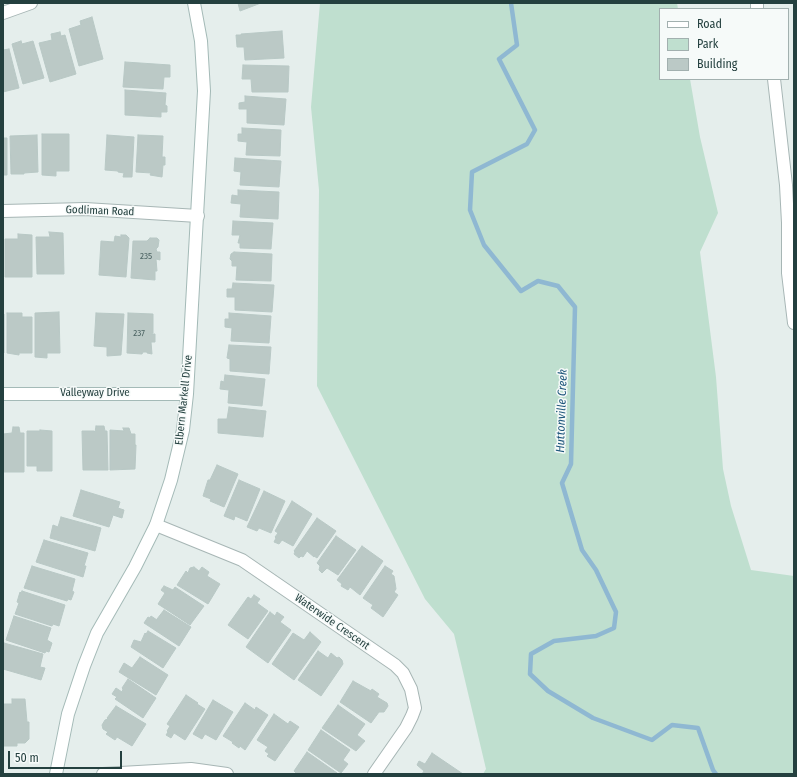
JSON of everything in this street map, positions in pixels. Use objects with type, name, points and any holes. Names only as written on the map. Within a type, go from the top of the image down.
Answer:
[{"type":"street","points":[[3,13],[32,3]]},
{"type":"street","name":"Elbern Markell Drive","points":[[56,774],[68,714],[84,666],[97,633],[135,568],[156,525],[179,453],[187,394],[204,91],[201,41],[194,3]]},
{"type":"street","points":[[774,80],[786,185],[788,273],[794,323]]},
{"type":"street","name":"Godliman Road","points":[[3,211],[84,209],[198,216]]},
{"type":"street","name":"Valleyway Drive","points":[[3,394],[187,394]]},
{"type":"street","name":"Waterwide Crescent","points":[[156,525],[242,560],[395,665],[403,673],[408,680],[414,697],[415,708],[406,728],[374,774]]},
{"type":"street","points":[[103,774],[191,769],[227,774]]},
{"type":"green space","points":[[320,3],[677,3],[678,8],[659,8],[659,80],[690,80],[700,137],[718,213],[700,252],[716,377],[723,469],[731,506],[751,570],[794,576],[794,774],[483,774],[486,769],[454,634],[425,599],[317,386],[319,190],[311,107]]},
{"type":"building","points":[[238,3],[261,3],[240,11]]},
{"type":"building","points":[[92,17],[103,59],[79,66],[69,29],[81,25],[80,21]]},
{"type":"building","points":[[282,31],[284,58],[245,60],[244,47],[237,47],[236,35]]},
{"type":"building","points":[[60,32],[61,36],[65,35],[76,74],[50,82],[39,43],[52,40],[51,34]]},
{"type":"building","points":[[21,41],[22,44],[33,41],[44,78],[23,84],[12,44]]},
{"type":"building","points":[[9,49],[19,88],[3,92],[3,50]]},
{"type":"building","points":[[125,62],[170,65],[170,77],[164,77],[163,89],[123,87]]},
{"type":"building","points":[[243,65],[289,66],[288,92],[252,92],[251,79],[242,79]]},
{"type":"building","points":[[125,90],[166,93],[165,105],[167,106],[167,112],[161,112],[161,117],[125,115]]},
{"type":"building","points":[[245,96],[286,99],[284,125],[247,123],[247,109],[239,109],[239,103],[245,102]]},
{"type":"building","points":[[242,128],[281,130],[280,156],[246,155],[247,142],[238,141],[238,134],[242,134]]},
{"type":"building","points":[[42,134],[69,134],[69,171],[56,171],[56,176],[42,175]]},
{"type":"building","points":[[37,135],[38,172],[11,174],[10,136]]},
{"type":"building","points":[[107,135],[134,137],[132,177],[123,177],[124,173],[118,171],[105,170]]},
{"type":"building","points":[[138,135],[163,136],[162,157],[165,157],[165,165],[163,165],[162,177],[150,175],[151,173],[136,172]]},
{"type":"building","points":[[3,138],[7,138],[7,175],[3,175]]},
{"type":"building","points":[[235,158],[281,161],[279,187],[240,185],[241,172],[234,171]]},
{"type":"building","points":[[238,190],[279,192],[278,219],[240,217],[241,204],[231,203],[232,195],[238,196]]},
{"type":"building","points":[[233,221],[273,223],[271,249],[240,248],[240,243],[238,243],[240,235],[232,235]]},
{"type":"building","points":[[49,232],[63,233],[64,274],[37,274],[36,237],[50,237]]},
{"type":"building","points":[[18,234],[32,235],[32,277],[5,277],[5,239],[18,239]]},
{"type":"building","points":[[121,235],[126,235],[129,238],[126,277],[99,275],[101,241],[114,242],[115,236],[121,237]]},
{"type":"building","points":[[150,238],[157,238],[159,240],[158,247],[156,249],[157,252],[160,252],[160,260],[156,259],[157,271],[155,271],[155,280],[131,278],[133,241],[147,241]]},
{"type":"building","points":[[234,252],[272,254],[271,281],[236,280],[237,266],[232,266],[232,261],[230,259],[231,254]]},
{"type":"building","points":[[233,283],[274,285],[272,312],[235,310],[235,297],[227,297],[227,289],[232,289]]},
{"type":"building","points":[[59,312],[60,353],[47,353],[47,358],[35,357],[35,313]]},
{"type":"building","points":[[7,313],[22,313],[22,317],[32,317],[32,353],[19,353],[19,355],[7,353]]},
{"type":"building","points":[[96,313],[124,314],[121,355],[107,356],[107,347],[94,346]]},
{"type":"building","points":[[128,313],[153,314],[153,333],[151,334],[155,334],[155,342],[151,342],[152,354],[147,352],[143,352],[142,354],[127,353]]},
{"type":"building","points":[[229,313],[271,316],[269,343],[231,341],[232,328],[225,327],[225,319],[229,319]]},
{"type":"building","points":[[4,314],[4,353],[3,353]]},
{"type":"building","points":[[229,345],[271,347],[269,374],[230,371],[230,359],[227,358]]},
{"type":"building","points":[[225,375],[265,379],[262,406],[228,403],[229,390],[220,389],[221,381],[224,382]]},
{"type":"building","points":[[229,407],[266,411],[263,437],[218,433],[218,419],[227,419]]},
{"type":"building","points":[[96,426],[104,426],[105,431],[107,431],[108,470],[83,470],[82,431],[95,432]]},
{"type":"building","points":[[13,427],[19,427],[20,433],[24,433],[24,472],[3,472],[3,434],[12,433]]},
{"type":"building","points":[[123,428],[129,428],[131,434],[135,434],[135,469],[110,470],[110,430],[124,431]]},
{"type":"building","points":[[27,431],[52,431],[52,471],[37,471],[37,466],[27,466]]},
{"type":"building","points":[[217,465],[238,474],[224,507],[203,496],[208,480],[210,480]]},
{"type":"building","points":[[239,480],[260,489],[247,521],[235,516],[234,520],[224,516]]},
{"type":"building","points":[[81,490],[120,502],[118,508],[124,510],[122,518],[113,515],[109,527],[73,516]]},
{"type":"building","points":[[264,491],[285,501],[271,533],[259,528],[257,531],[247,527]]},
{"type":"building","points":[[292,501],[312,514],[293,546],[282,540],[279,544],[274,542],[278,533],[275,531]]},
{"type":"building","points":[[61,517],[101,528],[95,551],[50,538],[53,525],[58,527]]},
{"type":"building","points":[[317,518],[336,531],[317,558],[307,551],[303,557],[301,556],[299,558],[294,554],[294,551]]},
{"type":"building","points":[[336,536],[356,550],[338,575],[327,568],[322,573],[319,570],[320,566],[317,563]]},
{"type":"building","points":[[44,540],[88,553],[84,566],[86,566],[83,577],[36,562]]},
{"type":"building","points":[[362,546],[383,561],[360,595],[350,587],[348,590],[341,586],[342,584],[337,580]]},
{"type":"building","points":[[32,566],[75,579],[72,591],[74,592],[71,600],[68,599],[67,601],[24,588]]},
{"type":"building","points":[[385,566],[393,571],[391,574],[394,576],[396,589],[394,592],[398,595],[383,617],[371,608],[373,605],[363,598]]},
{"type":"building","points":[[194,567],[199,571],[202,567],[209,572],[207,576],[220,584],[208,604],[177,585],[186,571],[188,573],[190,568]]},
{"type":"building","points":[[164,586],[173,590],[175,587],[204,606],[190,625],[158,604],[165,593],[161,590]]},
{"type":"building","points":[[22,591],[65,605],[59,626],[53,624],[52,626],[15,614],[19,603],[17,602],[20,592],[21,593]]},
{"type":"building","points":[[254,595],[260,599],[257,603],[268,611],[248,639],[228,625],[248,597],[251,599]]},
{"type":"building","points":[[164,610],[191,627],[179,646],[144,623],[148,617],[150,618],[151,616],[157,620]]},
{"type":"building","points":[[270,612],[275,616],[277,612],[284,617],[280,622],[291,630],[268,663],[246,647]]},
{"type":"building","points":[[14,616],[51,628],[47,640],[52,643],[49,652],[46,651],[45,653],[6,640]]},
{"type":"building","points":[[148,631],[176,648],[163,668],[131,647],[134,640],[141,642],[145,633],[146,634]]},
{"type":"building","points":[[310,632],[321,642],[294,680],[272,664],[293,633],[304,640]]},
{"type":"building","points":[[4,643],[43,654],[40,667],[45,668],[41,680],[3,669]]},
{"type":"building","points":[[318,651],[328,658],[331,653],[337,658],[339,657],[343,664],[321,696],[298,680]]},
{"type":"building","points":[[140,657],[168,675],[156,695],[119,672],[124,663],[132,668]]},
{"type":"building","points":[[128,679],[156,698],[143,718],[115,699],[117,697],[112,694],[116,688],[122,692],[122,688]]},
{"type":"building","points":[[353,681],[371,691],[372,689],[379,694],[377,697],[387,703],[388,706],[384,712],[379,712],[371,723],[340,702]]},
{"type":"building","points":[[186,695],[205,709],[185,740],[174,733],[171,738],[166,735],[170,726],[167,724]]},
{"type":"building","points":[[12,699],[25,699],[27,722],[29,722],[29,739],[25,743],[17,743],[17,746],[3,746],[3,704],[12,704]]},
{"type":"building","points":[[213,700],[233,712],[216,740],[205,734],[202,739],[193,734]]},
{"type":"building","points":[[245,703],[255,710],[256,707],[268,715],[245,750],[240,746],[239,748],[223,736]]},
{"type":"building","points":[[338,705],[365,724],[357,735],[365,741],[356,751],[322,728]]},
{"type":"building","points":[[116,706],[146,724],[132,746],[117,737],[115,740],[106,734],[108,732],[103,729],[102,725],[105,720],[108,719],[107,718]]},
{"type":"building","points":[[274,714],[288,724],[290,721],[299,727],[275,761],[267,756],[269,754],[265,751],[268,747],[257,740]]},
{"type":"building","points":[[321,730],[350,750],[343,760],[348,764],[341,773],[308,750]]},
{"type":"building","points":[[307,752],[337,773],[297,774],[294,771]]},
{"type":"building","points":[[432,753],[463,774],[422,774],[424,771],[417,765],[419,761],[425,764]]},
{"type":"waterway","name":"Huttonville Creek","points":[[511,3],[517,45],[499,59],[535,130],[527,144],[472,172],[470,210],[484,245],[521,291],[538,281],[558,286],[575,307],[571,464],[562,483],[582,550],[596,570],[616,612],[614,628],[596,636],[554,641],[531,654],[530,674],[548,691],[593,718],[652,740],[672,725],[698,728],[713,770],[716,774]]}]
